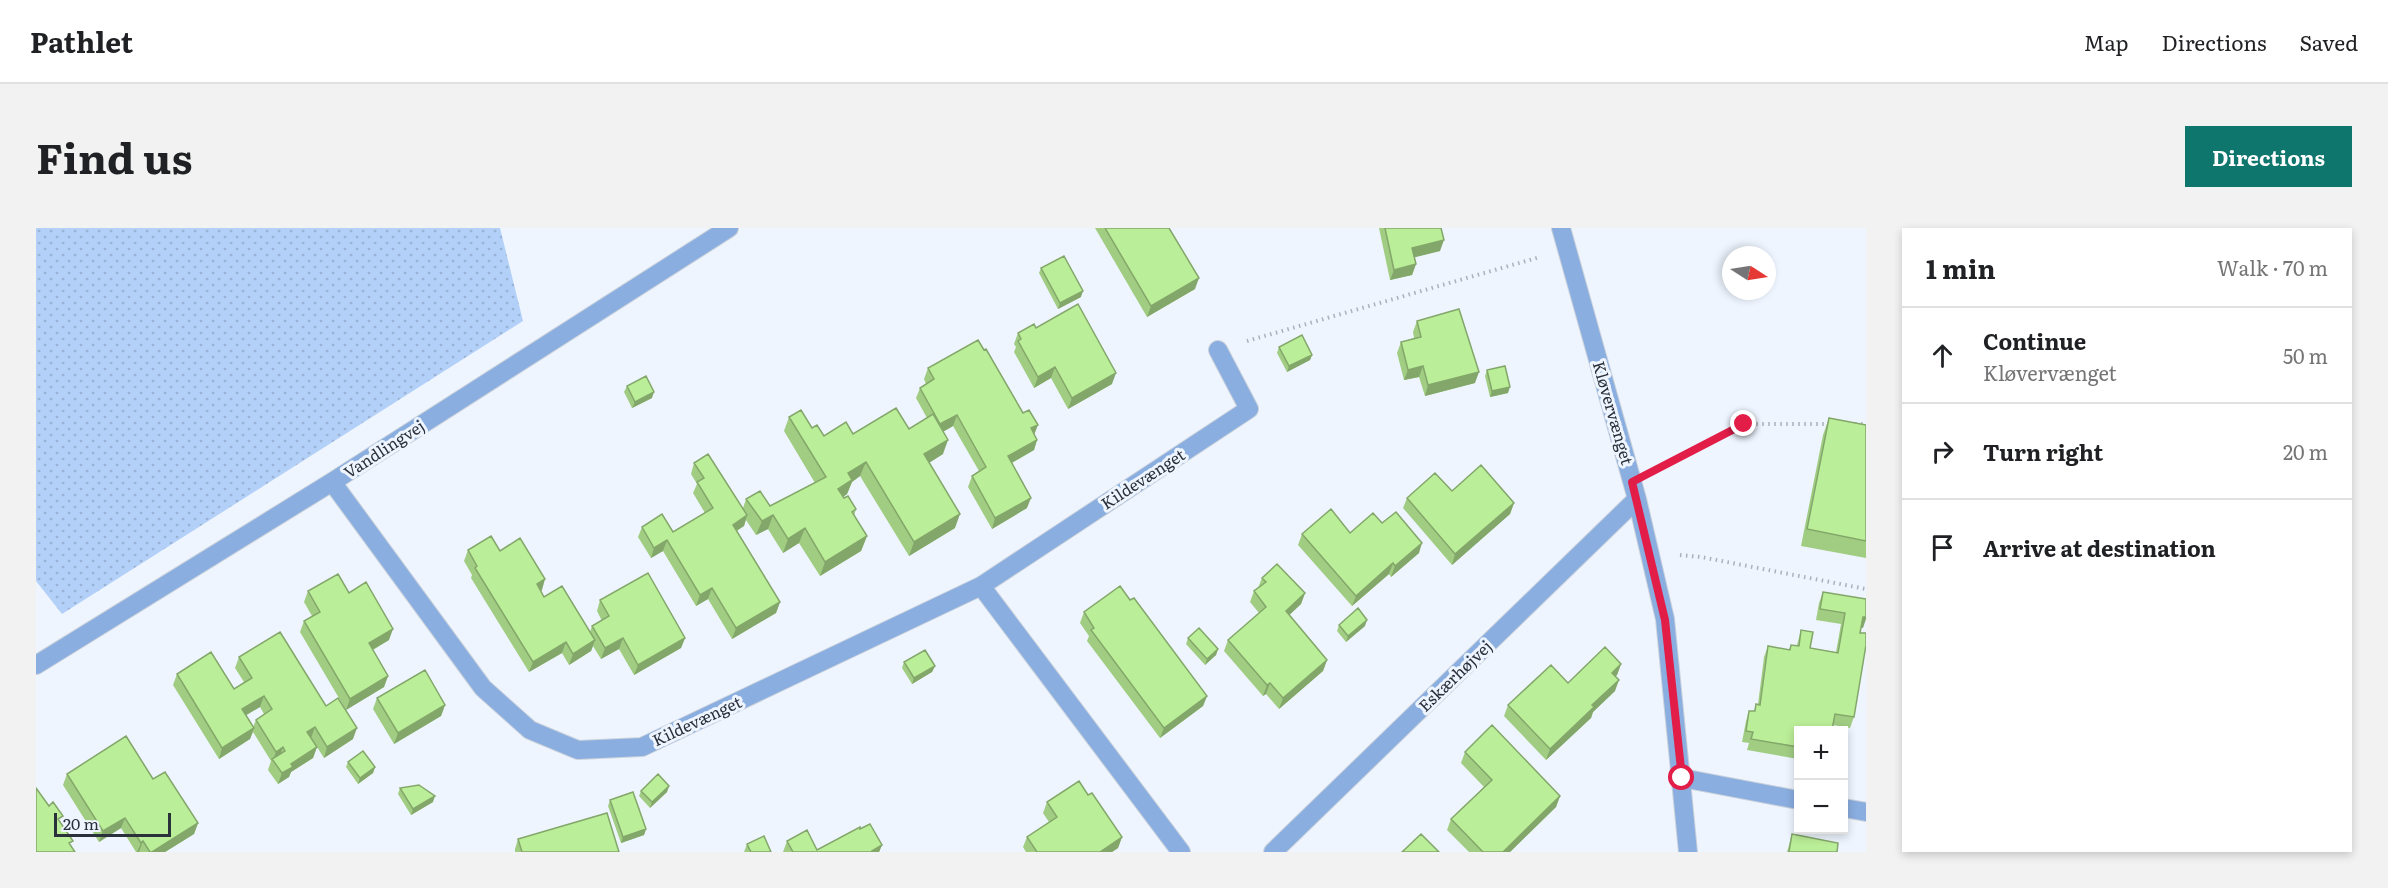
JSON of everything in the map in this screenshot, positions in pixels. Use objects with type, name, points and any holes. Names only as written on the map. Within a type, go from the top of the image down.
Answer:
[{"type":"street","name":"Vandlingvej","points":[[36,665],[332,482],[729,228]]},
{"type":"street","name":"Kløvervænget","points":[[1562,228],[1635,491],[1665,620],[1688,852]]},
{"type":"street","name":"Kildevænget","points":[[332,482],[483,688],[530,730],[579,750],[642,747],[981,586],[1249,409],[1218,350]]},
{"type":"street","name":"Eskærhøjvej","points":[[1273,852],[1635,491]]},
{"type":"street","points":[[981,586],[1181,852]]},
{"type":"street","points":[[1682,778],[1794,799]]},
{"type":"street","points":[[1848,809],[1866,812]]},
{"type":"path","points":[[1218,350],[1567,249]]},
{"type":"path","points":[[1635,491],[1744,424],[1833,424]]},
{"type":"path","points":[[1844,424],[1866,424]]},
{"type":"path","points":[[1649,552],[1701,557],[1866,589]]},
{"type":"shaded area","points":[[36,228],[500,228],[523,321],[62,614],[36,581]]},
{"type":"building","points":[[1105,228],[1169,228],[1199,278],[1151,306]]},
{"type":"building","points":[[1385,228],[1441,228],[1444,240],[1412,248],[1416,264],[1394,270]]},
{"type":"building","points":[[1064,256],[1083,291],[1060,303],[1041,268]]},
{"type":"building","points":[[1078,304],[1116,373],[1072,398],[1055,367],[1038,377],[1018,341],[1021,339],[1018,333],[1034,324],[1036,328]]},
{"type":"building","points":[[1459,309],[1479,372],[1428,385],[1423,366],[1408,370],[1401,342],[1421,337],[1417,321]]},
{"type":"building","points":[[1302,335],[1312,355],[1289,366],[1279,347]]},
{"type":"building","points":[[978,340],[984,350],[986,349],[1023,413],[1029,410],[1038,425],[1031,428],[1037,440],[1008,456],[1031,498],[995,518],[972,476],[986,467],[957,415],[940,424],[920,388],[934,379],[928,368]]},
{"type":"building","points":[[1505,366],[1510,387],[1492,391],[1487,370]]},
{"type":"building","points":[[646,376],[654,392],[635,402],[627,386]]},
{"type":"building","points":[[896,408],[909,429],[933,414],[948,440],[924,454],[960,514],[914,542],[866,462],[848,473],[852,480],[838,489],[844,498],[848,496],[856,509],[852,512],[867,536],[825,562],[805,528],[788,539],[773,515],[762,521],[746,499],[760,491],[770,506],[826,477],[789,417],[801,410],[812,428],[817,425],[824,436],[846,422],[853,434]]},
{"type":"building","points":[[1829,418],[1866,425],[1866,541],[1807,529]]},
{"type":"building","points":[[708,454],[747,515],[733,525],[780,602],[736,628],[712,588],[700,595],[667,540],[654,548],[642,527],[662,514],[673,532],[713,508],[697,482],[704,478],[694,463]]},
{"type":"building","points":[[1481,465],[1514,503],[1455,554],[1407,498],[1435,473],[1452,491]]},
{"type":"building","points":[[1331,509],[1350,533],[1373,513],[1382,523],[1396,512],[1422,543],[1395,566],[1393,563],[1356,596],[1302,534]]},
{"type":"building","points":[[491,536],[500,551],[520,538],[545,579],[537,584],[544,597],[562,586],[595,640],[573,654],[566,642],[533,662],[475,568],[477,566],[468,550]]},
{"type":"building","points":[[1277,564],[1305,593],[1286,611],[1327,660],[1283,698],[1270,683],[1267,685],[1228,640],[1266,607],[1254,591],[1266,582],[1262,578]]},
{"type":"building","points":[[648,573],[685,638],[638,665],[623,638],[605,648],[592,626],[609,616],[600,600]]},
{"type":"building","points":[[338,574],[349,593],[366,582],[393,629],[369,643],[388,676],[350,699],[304,621],[320,612],[308,591]]},
{"type":"building","points":[[1120,586],[1130,600],[1134,598],[1207,696],[1164,728],[1091,630],[1094,628],[1084,612]]},
{"type":"building","points":[[1823,592],[1866,599],[1866,617],[1863,617],[1860,633],[1866,633],[1866,645],[1854,717],[1835,714],[1833,726],[1794,726],[1794,746],[1751,739],[1753,732],[1746,731],[1749,711],[1755,711],[1756,704],[1760,705],[1768,646],[1790,650],[1791,645],[1799,646],[1801,630],[1813,632],[1810,648],[1838,653],[1845,613],[1820,609]]},
{"type":"building","points":[[1358,608],[1367,620],[1348,636],[1339,625]]},
{"type":"building","points":[[1199,628],[1218,649],[1207,659],[1188,638]]},
{"type":"building","points":[[280,632],[326,706],[338,698],[357,728],[327,747],[315,727],[307,732],[317,747],[291,764],[293,767],[282,773],[272,759],[285,751],[283,747],[276,752],[256,720],[272,709],[264,696],[242,709],[254,728],[222,748],[177,674],[211,652],[234,689],[252,678],[239,657]]},
{"type":"building","points":[[1605,647],[1621,664],[1612,673],[1619,680],[1550,749],[1508,705],[1551,665],[1568,683]]},
{"type":"building","points":[[925,650],[935,666],[914,678],[904,662]]},
{"type":"building","points":[[425,670],[445,705],[398,733],[377,698]]},
{"type":"building","points":[[1492,725],[1560,796],[1503,852],[1483,852],[1451,819],[1492,780],[1465,752]]},
{"type":"building","points":[[126,736],[153,779],[165,772],[198,823],[152,852],[143,841],[141,843],[125,818],[103,831],[67,774]]},
{"type":"building","points":[[363,751],[375,767],[360,778],[348,762]]},
{"type":"building","points":[[658,774],[669,786],[652,802],[641,791]]},
{"type":"building","points":[[1079,781],[1088,795],[1092,793],[1122,837],[1100,852],[1037,852],[1027,837],[1057,817],[1047,802]]},
{"type":"building","points":[[419,785],[435,796],[413,809],[400,788]]},
{"type":"building","points":[[36,788],[49,806],[53,802],[63,816],[58,819],[73,841],[69,843],[75,852],[36,852]]},
{"type":"building","points":[[633,792],[646,829],[623,837],[610,800]]},
{"type":"building","points":[[607,813],[619,852],[522,852],[518,839]]},
{"type":"building","points":[[870,824],[882,845],[873,852],[793,852],[787,841],[807,830],[817,850]]},
{"type":"building","points":[[1421,834],[1439,852],[1402,852]]},
{"type":"building","points":[[1792,834],[1838,843],[1837,852],[1789,852]]},
{"type":"building","points":[[764,836],[771,852],[751,852],[747,844]]},
{"type":"route","points":[[1682,778],[1665,620],[1632,482],[1744,424]]}]
